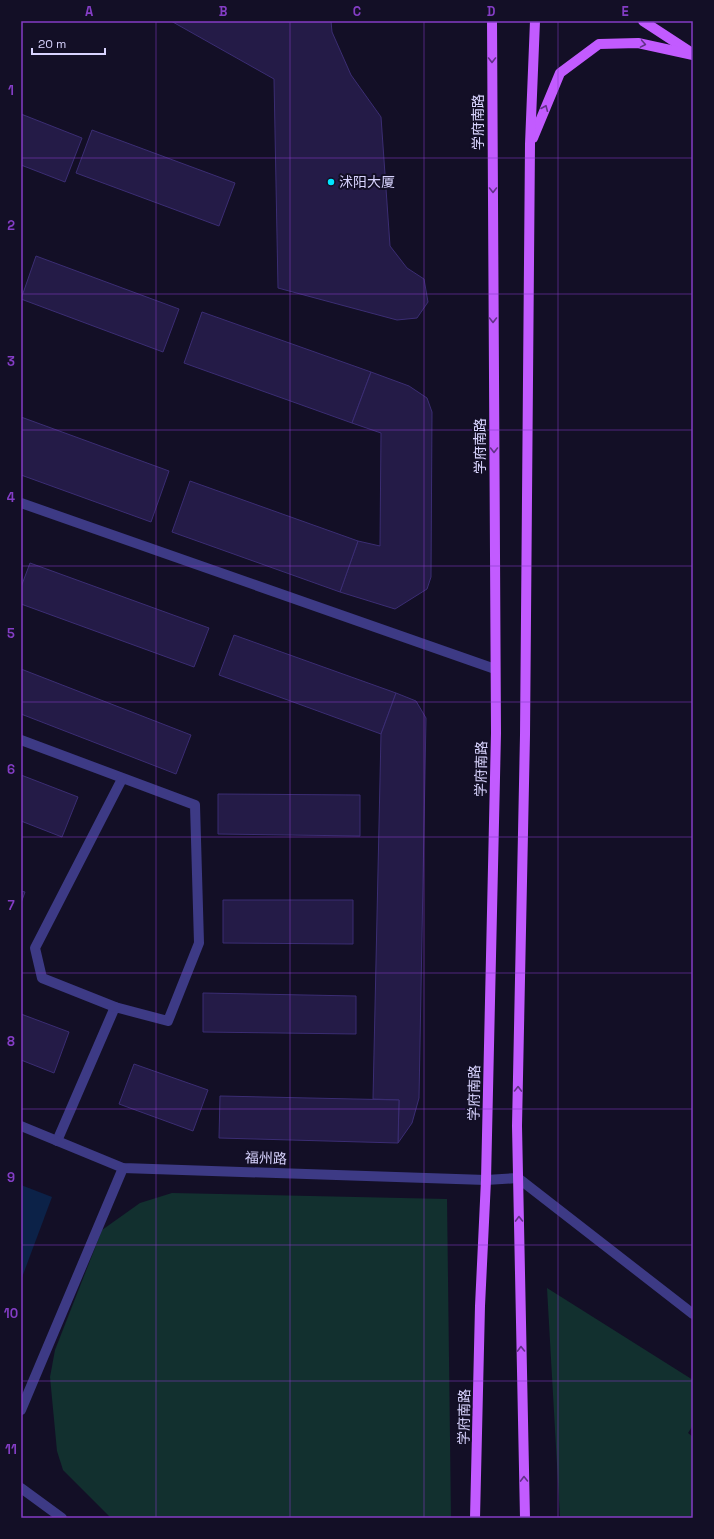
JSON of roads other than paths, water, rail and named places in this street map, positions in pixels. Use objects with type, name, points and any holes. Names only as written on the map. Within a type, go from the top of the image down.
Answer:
[{"type":"main road","name":"学府南路","points":[[475,1518],[480,1306],[486,1180],[496,733],[492,21]]},
{"type":"main road","points":[[525,1518],[517,1126],[525,719],[530,144],[535,21]]},
{"type":"main road","points":[[644,21],[693,54]]},
{"type":"main road","points":[[530,144],[560,73],[599,44],[638,43],[693,54]]},
{"type":"street","points":[[21,502],[495,669]]},
{"type":"street","points":[[21,740],[195,805],[199,944],[168,1021],[115,1007],[42,978],[35,948],[122,778]]},
{"type":"street","points":[[57,1141],[115,1007]]},
{"type":"street","name":"福州路","points":[[21,1126],[123,1168],[486,1180],[518,1178]]},
{"type":"street","points":[[21,1410],[123,1168]]},
{"type":"street","points":[[518,1178],[693,1314]]},
{"type":"street","points":[[21,1488],[62,1518]]},
{"type":"water","points":[[21,1185],[52,1197],[21,1280]]},
{"type":"place","name":"沭阳大厦","points":[[331,182]]}]
